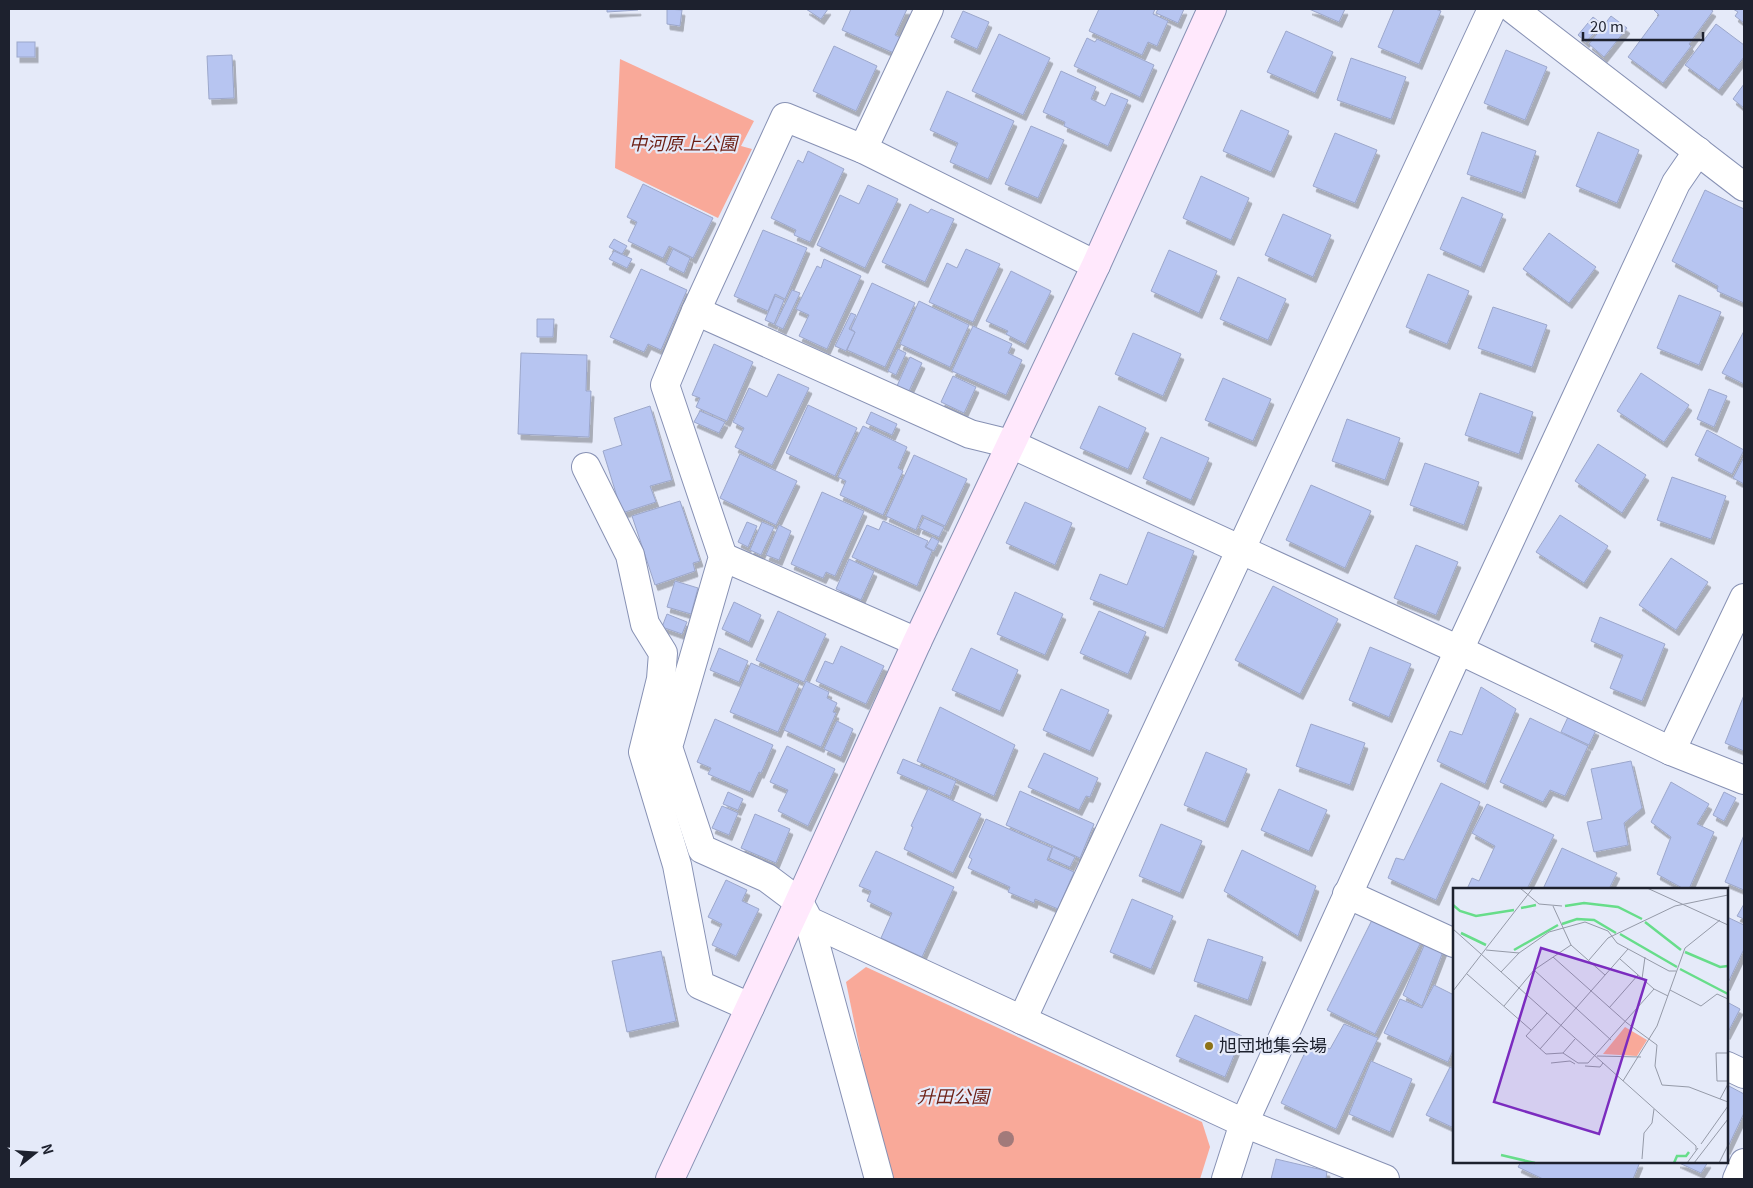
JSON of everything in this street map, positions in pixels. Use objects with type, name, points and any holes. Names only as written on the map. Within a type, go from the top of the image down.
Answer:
[{"type":"street","points":[[863,149],[929,9]]},
{"type":"street","points":[[670,1179],[750,1007],[804,912],[917,642],[1096,265],[1212,9]]},
{"type":"street","points":[[1022,1020],[1492,9]]},
{"type":"street","points":[[1513,9],[1744,187]]},
{"type":"street","points":[[1096,265],[863,149],[785,117],[664,385],[723,557],[668,748],[702,849],[767,878],[804,912],[1022,1020],[1244,1123],[1385,1179]]},
{"type":"street","points":[[1226,1179],[1244,1123],[1459,650],[1676,183],[1698,151]]},
{"type":"street","points":[[696,311],[970,434],[1011,444],[1459,650],[1671,751],[1744,780]]},
{"type":"street","points":[[586,467],[630,555],[645,624],[663,654],[661,679],[643,752],[676,865],[700,985],[750,1007]]},
{"type":"street","points":[[723,557],[917,642]]},
{"type":"street","points":[[1671,751],[1744,598]]},
{"type":"street","points":[[1347,894],[1453,943]]},
{"type":"street","points":[[804,912],[878,1179]]},
{"type":"street","points":[[1728,1066],[1744,1074]]},
{"type":"street","points":[[1737,1179],[1744,1163]]},
{"type":"green space","name":"中河原上公園","points":[[620,59],[754,121],[741,146],[752,149],[718,218],[615,168]]},
{"type":"green space","name":"升田公園","points":[[866,967],[1202,1122],[1210,1147],[1200,1179],[888,1179],[846,982]]},
{"type":"building","points":[[607,9],[638,9],[638,10],[607,12]]},
{"type":"building","points":[[667,9],[682,10],[680,26],[667,24]]},
{"type":"building","points":[[806,9],[828,9],[821,19]]},
{"type":"building","points":[[851,9],[907,9],[895,35],[901,38],[894,53],[842,30]]},
{"type":"building","points":[[1099,9],[1155,9],[1153,14],[1168,21],[1157,46],[1148,42],[1142,55],[1089,31]]},
{"type":"building","points":[[1158,9],[1184,9],[1178,23],[1156,13]]},
{"type":"building","points":[[1309,9],[1345,9],[1339,22]]},
{"type":"building","points":[[1394,9],[1435,9],[1441,11],[1419,64],[1378,47]]},
{"type":"building","points":[[1655,9],[1710,9],[1713,11],[1689,44],[1691,46],[1663,83],[1628,57],[1659,15]]},
{"type":"building","points":[[1733,9],[1744,9],[1744,23],[1735,16],[1738,12]]},
{"type":"building","points":[[963,11],[989,22],[977,49],[951,37]]},
{"type":"building","points":[[1611,16],[1627,28],[1604,57],[1589,44]]},
{"type":"building","points":[[1593,17],[1602,24],[1586,42],[1578,35]]},
{"type":"building","points":[[1716,24],[1744,45],[1744,57],[1719,90],[1685,65]]},
{"type":"building","points":[[1286,31],[1333,52],[1315,93],[1267,72]]},
{"type":"building","points":[[999,34],[1050,58],[1023,115],[972,91]]},
{"type":"building","points":[[1087,38],[1095,42],[1097,39],[1154,65],[1140,97],[1074,66]]},
{"type":"building","points":[[17,42],[35,42],[35,57],[17,57]]},
{"type":"building","points":[[834,46],[877,66],[856,111],[813,91]]},
{"type":"building","points":[[1506,50],[1547,67],[1525,120],[1484,103]]},
{"type":"building","points":[[232,55],[234,98],[209,99],[207,56]]},
{"type":"building","points":[[1351,58],[1406,77],[1391,119],[1337,100]]},
{"type":"building","points":[[1061,71],[1096,87],[1091,99],[1105,106],[1111,93],[1128,100],[1108,146],[1064,126],[1065,122],[1043,112]]},
{"type":"building","points":[[1744,84],[1744,108],[1733,99]]},
{"type":"building","points":[[947,91],[1014,121],[988,179],[950,162],[958,143],[930,130]]},
{"type":"building","points":[[1241,110],[1289,131],[1271,172],[1223,151]]},
{"type":"building","points":[[1031,126],[1064,140],[1038,198],[1005,184]]},
{"type":"building","points":[[1482,132],[1536,151],[1522,193],[1467,174]]},
{"type":"building","points":[[1598,132],[1639,150],[1617,203],[1576,186]]},
{"type":"building","points":[[1335,133],[1377,150],[1355,203],[1313,186]]},
{"type":"building","points":[[808,151],[844,169],[810,242],[794,235],[796,230],[771,218],[798,160],[803,163]]},
{"type":"building","points":[[1201,176],[1249,198],[1231,240],[1183,218]]},
{"type":"building","points":[[643,184],[713,218],[693,258],[669,246],[663,258],[628,241],[637,222],[627,217]]},
{"type":"building","points":[[868,185],[898,199],[865,268],[817,245],[840,195],[859,204]]},
{"type":"building","points":[[1705,190],[1744,209],[1744,303],[1717,291],[1718,286],[1672,261]]},
{"type":"building","points":[[1462,197],[1503,214],[1481,267],[1440,249]]},
{"type":"building","points":[[910,204],[928,213],[931,209],[954,219],[925,282],[882,262]]},
{"type":"building","points":[[1283,214],[1331,235],[1313,277],[1265,255]]},
{"type":"building","points":[[763,230],[807,248],[785,299],[775,294],[768,311],[734,296]]},
{"type":"building","points":[[1549,233],[1596,267],[1569,303],[1523,269]]},
{"type":"building","points":[[614,239],[627,246],[622,254],[609,247]]},
{"type":"building","points":[[673,249],[690,258],[684,273],[666,264]]},
{"type":"building","points":[[966,249],[1000,264],[973,322],[929,302],[947,263],[957,268]]},
{"type":"building","points":[[1169,250],[1217,271],[1199,313],[1151,291]]},
{"type":"building","points":[[614,251],[632,259],[627,268],[609,259]]},
{"type":"building","points":[[824,259],[861,276],[827,349],[799,336],[809,315],[796,309],[817,266],[821,268]]},
{"type":"building","points":[[641,269],[687,290],[661,350],[648,344],[644,352],[610,337]]},
{"type":"building","points":[[1011,271],[1051,291],[1025,344],[1006,334],[1008,331],[986,321]]},
{"type":"building","points":[[1428,274],[1469,291],[1447,344],[1406,327]]},
{"type":"building","points":[[1238,277],[1286,299],[1268,340],[1220,319]]},
{"type":"building","points":[[872,283],[915,303],[885,367],[847,350],[855,332],[851,329]]},
{"type":"building","points":[[792,290],[800,293],[783,329],[775,325]]},
{"type":"building","points":[[1679,295],[1721,312],[1699,365],[1657,348]]},
{"type":"building","points":[[775,296],[784,300],[774,324],[765,320]]},
{"type":"building","points":[[919,301],[969,325],[950,367],[900,344]]},
{"type":"building","points":[[1493,307],[1547,325],[1532,367],[1478,348]]},
{"type":"building","points":[[851,313],[856,315],[849,329],[855,332],[846,351],[835,346]]},
{"type":"building","points":[[537,319],[554,319],[553,337],[537,337]]},
{"type":"building","points":[[973,326],[1012,344],[1008,353],[1022,360],[1006,395],[952,371]]},
{"type":"building","points":[[1744,331],[1744,384],[1722,373]]},
{"type":"building","points":[[1133,333],[1181,354],[1163,396],[1115,374]]},
{"type":"building","points":[[714,344],[753,362],[727,421],[696,407],[700,398],[692,395]]},
{"type":"building","points":[[898,349],[906,353],[896,375],[888,371]]},
{"type":"building","points":[[521,353],[587,355],[586,391],[591,391],[589,437],[518,434]]},
{"type":"building","points":[[910,357],[922,363],[909,391],[897,386]]},
{"type":"building","points":[[1641,373],[1689,405],[1664,442],[1617,411]]},
{"type":"building","points":[[778,374],[809,388],[772,465],[735,447],[744,428],[733,422],[749,388],[767,397]]},
{"type":"building","points":[[953,376],[976,387],[964,413],[941,402]]},
{"type":"building","points":[[1223,378],[1271,399],[1253,441],[1205,420]]},
{"type":"building","points":[[1709,389],[1727,396],[1714,427],[1697,419]]},
{"type":"building","points":[[1480,393],[1533,412],[1519,454],[1465,435]]},
{"type":"building","points":[[808,405],[857,428],[835,476],[786,453]]},
{"type":"building","points":[[650,406],[672,480],[650,486],[656,502],[622,513],[603,451],[622,445],[614,418]]},
{"type":"building","points":[[1099,406],[1146,428],[1128,469],[1080,448]]},
{"type":"building","points":[[700,411],[725,422],[719,433],[694,422]]},
{"type":"building","points":[[871,412],[897,424],[892,435],[866,423]]},
{"type":"building","points":[[1347,419],[1400,438],[1385,480],[1332,461]]},
{"type":"building","points":[[863,426],[907,447],[898,468],[903,471],[883,515],[840,495],[846,481],[838,477]]},
{"type":"building","points":[[1707,430],[1744,450],[1732,474],[1695,455]]},
{"type":"building","points":[[1161,437],[1209,458],[1191,500],[1143,478]]},
{"type":"building","points":[[1598,444],[1646,475],[1622,513],[1575,481]]},
{"type":"building","points":[[740,454],[797,481],[776,525],[720,498]]},
{"type":"building","points":[[914,455],[967,479],[945,526],[922,515],[916,530],[886,516]]},
{"type":"building","points":[[1744,457],[1744,484],[1733,478]]},
{"type":"building","points":[[1425,463],[1479,482],[1464,525],[1410,505]]},
{"type":"building","points":[[1672,477],[1726,496],[1711,539],[1657,520]]},
{"type":"building","points":[[1311,485],[1371,511],[1345,568],[1286,540]]},
{"type":"building","points":[[822,492],[864,511],[835,576],[826,572],[823,578],[791,564]]},
{"type":"building","points":[[680,501],[700,561],[693,563],[695,571],[655,585],[632,516]]},
{"type":"building","points":[[1025,502],[1072,523],[1055,565],[1006,543]]},
{"type":"building","points":[[1560,515],[1608,546],[1584,583],[1536,552]]},
{"type":"building","points":[[924,518],[944,527],[939,537],[919,528]]},
{"type":"building","points":[[883,521],[928,541],[925,547],[932,551],[917,586],[852,557],[867,525],[879,530]]},
{"type":"building","points":[[747,522],[757,526],[748,547],[738,542]]},
{"type":"building","points":[[762,522],[774,527],[761,555],[750,550]]},
{"type":"building","points":[[779,525],[791,531],[779,560],[766,555]]},
{"type":"building","points":[[1148,532],[1194,551],[1164,628],[1090,599],[1100,574],[1127,585]]},
{"type":"building","points":[[932,537],[939,541],[934,551],[926,547]]},
{"type":"building","points":[[1416,545],[1458,562],[1436,615],[1394,598]]},
{"type":"building","points":[[1671,558],[1708,582],[1676,630],[1639,605]]},
{"type":"building","points":[[849,559],[874,571],[861,600],[836,589]]},
{"type":"building","points":[[675,581],[698,588],[691,614],[667,607]]},
{"type":"building","points":[[1273,586],[1338,619],[1300,694],[1235,660]]},
{"type":"building","points":[[1015,592],[1063,614],[1045,655],[997,634]]},
{"type":"building","points":[[734,602],[761,615],[749,642],[722,629]]},
{"type":"building","points":[[778,611],[826,634],[804,682],[756,660]]},
{"type":"building","points":[[1099,611],[1146,632],[1128,674],[1080,653]]},
{"type":"building","points":[[667,614],[687,622],[682,634],[662,627]]},
{"type":"building","points":[[1600,617],[1665,644],[1642,701],[1610,688],[1623,655],[1591,641]]},
{"type":"building","points":[[841,646],[884,666],[866,704],[816,681],[825,661],[833,664]]},
{"type":"building","points":[[1370,647],[1411,664],[1389,717],[1349,700]]},
{"type":"building","points":[[719,648],[748,661],[739,682],[710,670]]},
{"type":"building","points":[[971,648],[1018,670],[1000,711],[952,690]]},
{"type":"building","points":[[751,663],[799,684],[778,732],[730,712]]},
{"type":"building","points":[[806,681],[829,692],[827,698],[837,703],[833,712],[836,713],[821,747],[784,730]]},
{"type":"building","points":[[1481,687],[1516,709],[1485,784],[1437,761],[1450,731],[1462,735]]},
{"type":"building","points":[[1061,689],[1109,710],[1090,751],[1043,730]]},
{"type":"building","points":[[1744,695],[1744,751],[1725,743]]},
{"type":"building","points":[[940,707],[1015,745],[994,796],[917,761]]},
{"type":"building","points":[[1568,717],[1596,730],[1589,745],[1561,732]]},
{"type":"building","points":[[1530,718],[1588,746],[1565,796],[1550,790],[1543,802],[1500,782]]},
{"type":"building","points":[[715,719],[773,745],[761,773],[759,772],[750,792],[708,774],[711,768],[697,762]]},
{"type":"building","points":[[837,721],[853,729],[841,757],[824,749]]},
{"type":"building","points":[[1311,724],[1365,743],[1350,785],[1296,766]]},
{"type":"building","points":[[787,746],[835,769],[808,826],[778,811],[788,790],[770,782]]},
{"type":"building","points":[[1206,752],[1247,769],[1225,822],[1184,805]]},
{"type":"building","points":[[1044,753],[1098,778],[1090,797],[1086,796],[1079,810],[1028,787]]},
{"type":"building","points":[[903,759],[956,781],[950,796],[897,773]]},
{"type":"building","points":[[1631,761],[1642,808],[1624,823],[1628,845],[1594,852],[1587,822],[1602,819],[1591,769]]},
{"type":"building","points":[[1671,782],[1709,804],[1697,824],[1714,832],[1689,888],[1682,888],[1657,874],[1671,837],[1651,822]]},
{"type":"building","points":[[1441,783],[1480,802],[1436,900],[1388,878],[1396,858],[1404,860]]},
{"type":"building","points":[[928,789],[981,814],[953,873],[904,849],[913,827],[911,826]]},
{"type":"building","points":[[1279,789],[1327,810],[1309,851],[1261,830]]},
{"type":"building","points":[[1020,791],[1094,824],[1080,858],[1006,825]]},
{"type":"building","points":[[728,792],[743,799],[738,810],[723,804]]},
{"type":"building","points":[[1724,792],[1736,798],[1724,821],[1713,815]]},
{"type":"building","points":[[1487,804],[1554,835],[1528,888],[1467,888],[1472,878],[1479,881],[1495,846],[1472,833]]},
{"type":"building","points":[[722,806],[738,813],[729,835],[712,828]]},
{"type":"building","points":[[755,814],[790,829],[776,863],[741,848]]},
{"type":"building","points":[[986,819],[1052,848],[1047,860],[1074,872],[1058,909],[1035,899],[1034,903],[1008,892],[1010,887],[968,868],[972,859],[969,857]]},
{"type":"building","points":[[1161,824],[1202,841],[1180,893],[1139,876]]},
{"type":"building","points":[[1744,835],[1744,890],[1725,882]]},
{"type":"building","points":[[1053,847],[1075,857],[1070,867],[1049,858]]},
{"type":"building","points":[[1562,848],[1617,873],[1610,888],[1543,888]]},
{"type":"building","points":[[1242,850],[1316,886],[1298,936],[1224,891]]},
{"type":"building","points":[[876,851],[954,887],[922,957],[881,938],[892,913],[867,901],[871,891],[859,886]]},
{"type":"building","points":[[726,880],[747,890],[742,901],[759,909],[736,956],[712,945],[722,924],[708,917]]},
{"type":"building","points":[[1132,899],[1173,916],[1151,969],[1110,952]]},
{"type":"building","points":[[1744,904],[1744,919],[1737,916]]},
{"type":"building","points":[[1374,916],[1422,940],[1375,1034],[1327,1010]]},
{"type":"building","points":[[1728,917],[1744,925],[1744,949],[1728,983]]},
{"type":"building","points":[[1208,939],[1263,957],[1248,1000],[1194,981]]},
{"type":"building","points":[[1426,941],[1444,949],[1422,1006],[1403,995]]},
{"type":"building","points":[[661,951],[676,1021],[627,1032],[612,961]]},
{"type":"building","points":[[1434,985],[1453,994],[1453,1050],[1448,1062],[1384,1033],[1400,999],[1422,1008]]},
{"type":"building","points":[[1728,1003],[1740,1009],[1728,1032]]},
{"type":"building","name":"旭団地集会場","points":[[1195,1015],[1242,1036],[1225,1077],[1176,1056]]},
{"type":"building","points":[[1344,1024],[1378,1038],[1336,1129],[1281,1103],[1311,1040],[1330,1049]]},
{"type":"building","points":[[1371,1061],[1412,1079],[1390,1132],[1349,1114]]},
{"type":"building","points":[[1450,1067],[1453,1068],[1453,1128],[1426,1115]]},
{"type":"building","points":[[1728,1086],[1744,1094],[1744,1113],[1728,1147]]},
{"type":"building","points":[[1276,1159],[1327,1171],[1326,1179],[1271,1179]]},
{"type":"building","points":[[1520,1163],[1640,1163],[1633,1179],[1543,1179],[1518,1167]]},
{"type":"building","points":[[1679,1163],[1707,1163],[1701,1173]]},
{"type":"place","name":"旭団地集会場","points":[[1209,1046]]}]
